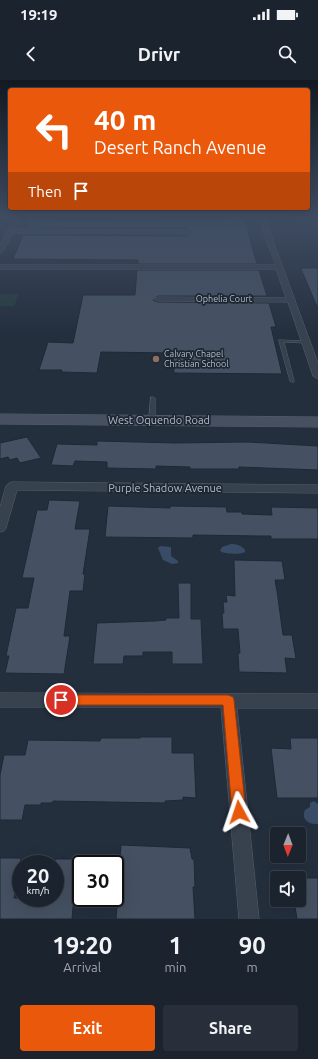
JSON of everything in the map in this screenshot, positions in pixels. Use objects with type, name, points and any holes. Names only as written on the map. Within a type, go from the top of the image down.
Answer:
[{"type":"street","points":[[275,255],[318,376]]},
{"type":"street","points":[[0,267],[279,267]]},
{"type":"street","name":"Ophelia Court","points":[[158,299],[291,300]]},
{"type":"street","name":"West Oquendo Road","points":[[0,419],[318,422]]},
{"type":"street","name":"Purple Shadow Avenue","points":[[0,528],[12,486],[318,489]]},
{"type":"street","points":[[0,700],[318,701]]},
{"type":"street","points":[[228,700],[249,919]]},
{"type":"lane","points":[[292,381],[281,341],[306,342]]},
{"type":"lane","points":[[152,420],[154,398]]},
{"type":"green space","points":[[0,294],[19,294],[14,306],[0,306]]},
{"type":"water","points":[[231,544],[241,546],[245,552],[240,554],[232,554],[220,551],[222,547]]},
{"type":"water","points":[[160,546],[171,547],[171,556],[178,561],[178,563],[172,564],[163,560],[158,548]]},
{"type":"water","points":[[314,801],[318,804],[318,824],[311,824],[306,821],[304,816],[305,810],[310,807],[310,803]]},
{"type":"building","points":[[15,255],[255,255],[257,264],[138,264],[138,260],[13,259]]},
{"type":"building","points":[[318,268],[318,309],[301,269]]},
{"type":"building","points":[[137,270],[259,270],[267,296],[158,296],[153,300],[158,302],[269,303],[276,327],[271,327],[282,374],[174,373],[173,353],[101,352],[97,373],[39,370],[48,342],[73,343],[83,295],[135,295]]},
{"type":"building","points":[[27,437],[41,458],[20,463],[17,458],[10,460],[8,457],[0,459],[0,443]]},
{"type":"building","points":[[97,441],[175,443],[248,442],[318,446],[318,470],[239,467],[239,469],[190,469],[190,467],[156,466],[156,469],[107,468],[107,462],[75,461],[73,466],[51,465],[57,444],[97,445]]},
{"type":"building","points":[[49,500],[80,501],[75,529],[90,529],[83,574],[85,574],[83,591],[70,591],[64,636],[70,636],[64,674],[5,673],[9,656],[6,656],[16,608],[28,608],[34,578],[22,578],[37,510],[47,510]]},
{"type":"building","points":[[108,506],[170,508],[170,506],[226,507],[227,512],[272,515],[271,507],[318,508],[318,539],[271,539],[271,536],[193,535],[193,538],[105,537]]},
{"type":"building","points":[[234,560],[282,561],[285,580],[275,580],[283,635],[292,635],[296,659],[285,658],[287,673],[239,672],[238,653],[240,653],[238,629],[223,629],[222,613],[224,613],[223,602],[227,602],[226,595],[235,596]]},
{"type":"building","points":[[178,583],[191,583],[191,619],[201,619],[203,664],[172,664],[172,652],[143,652],[143,656],[124,656],[123,664],[93,664],[97,623],[155,621],[166,620],[166,618],[179,618]]},
{"type":"building","points":[[172,737],[172,753],[194,753],[196,798],[183,797],[183,800],[165,801],[165,803],[53,801],[52,803],[41,803],[41,805],[25,805],[22,820],[0,820],[0,775],[4,755],[25,755],[28,740],[100,741],[101,738]]},
{"type":"building","points":[[290,738],[318,738],[318,798],[277,798],[271,748],[291,749]]},
{"type":"building","points":[[121,845],[190,848],[192,859],[194,859],[195,887],[193,887],[195,919],[116,919],[117,907],[124,907],[124,855],[120,855]]},
{"type":"building","points":[[0,858],[12,858],[12,907],[64,907],[64,859],[72,859],[72,919],[0,919]]},
{"type":"building","points":[[306,878],[318,878],[318,919],[297,919],[295,907],[306,907]]},
{"type":"place","name":"Calvary Chapel Christian School","points":[[156,359]]},
{"type":"route","points":[[61,700],[228,700],[239,812]]}]
